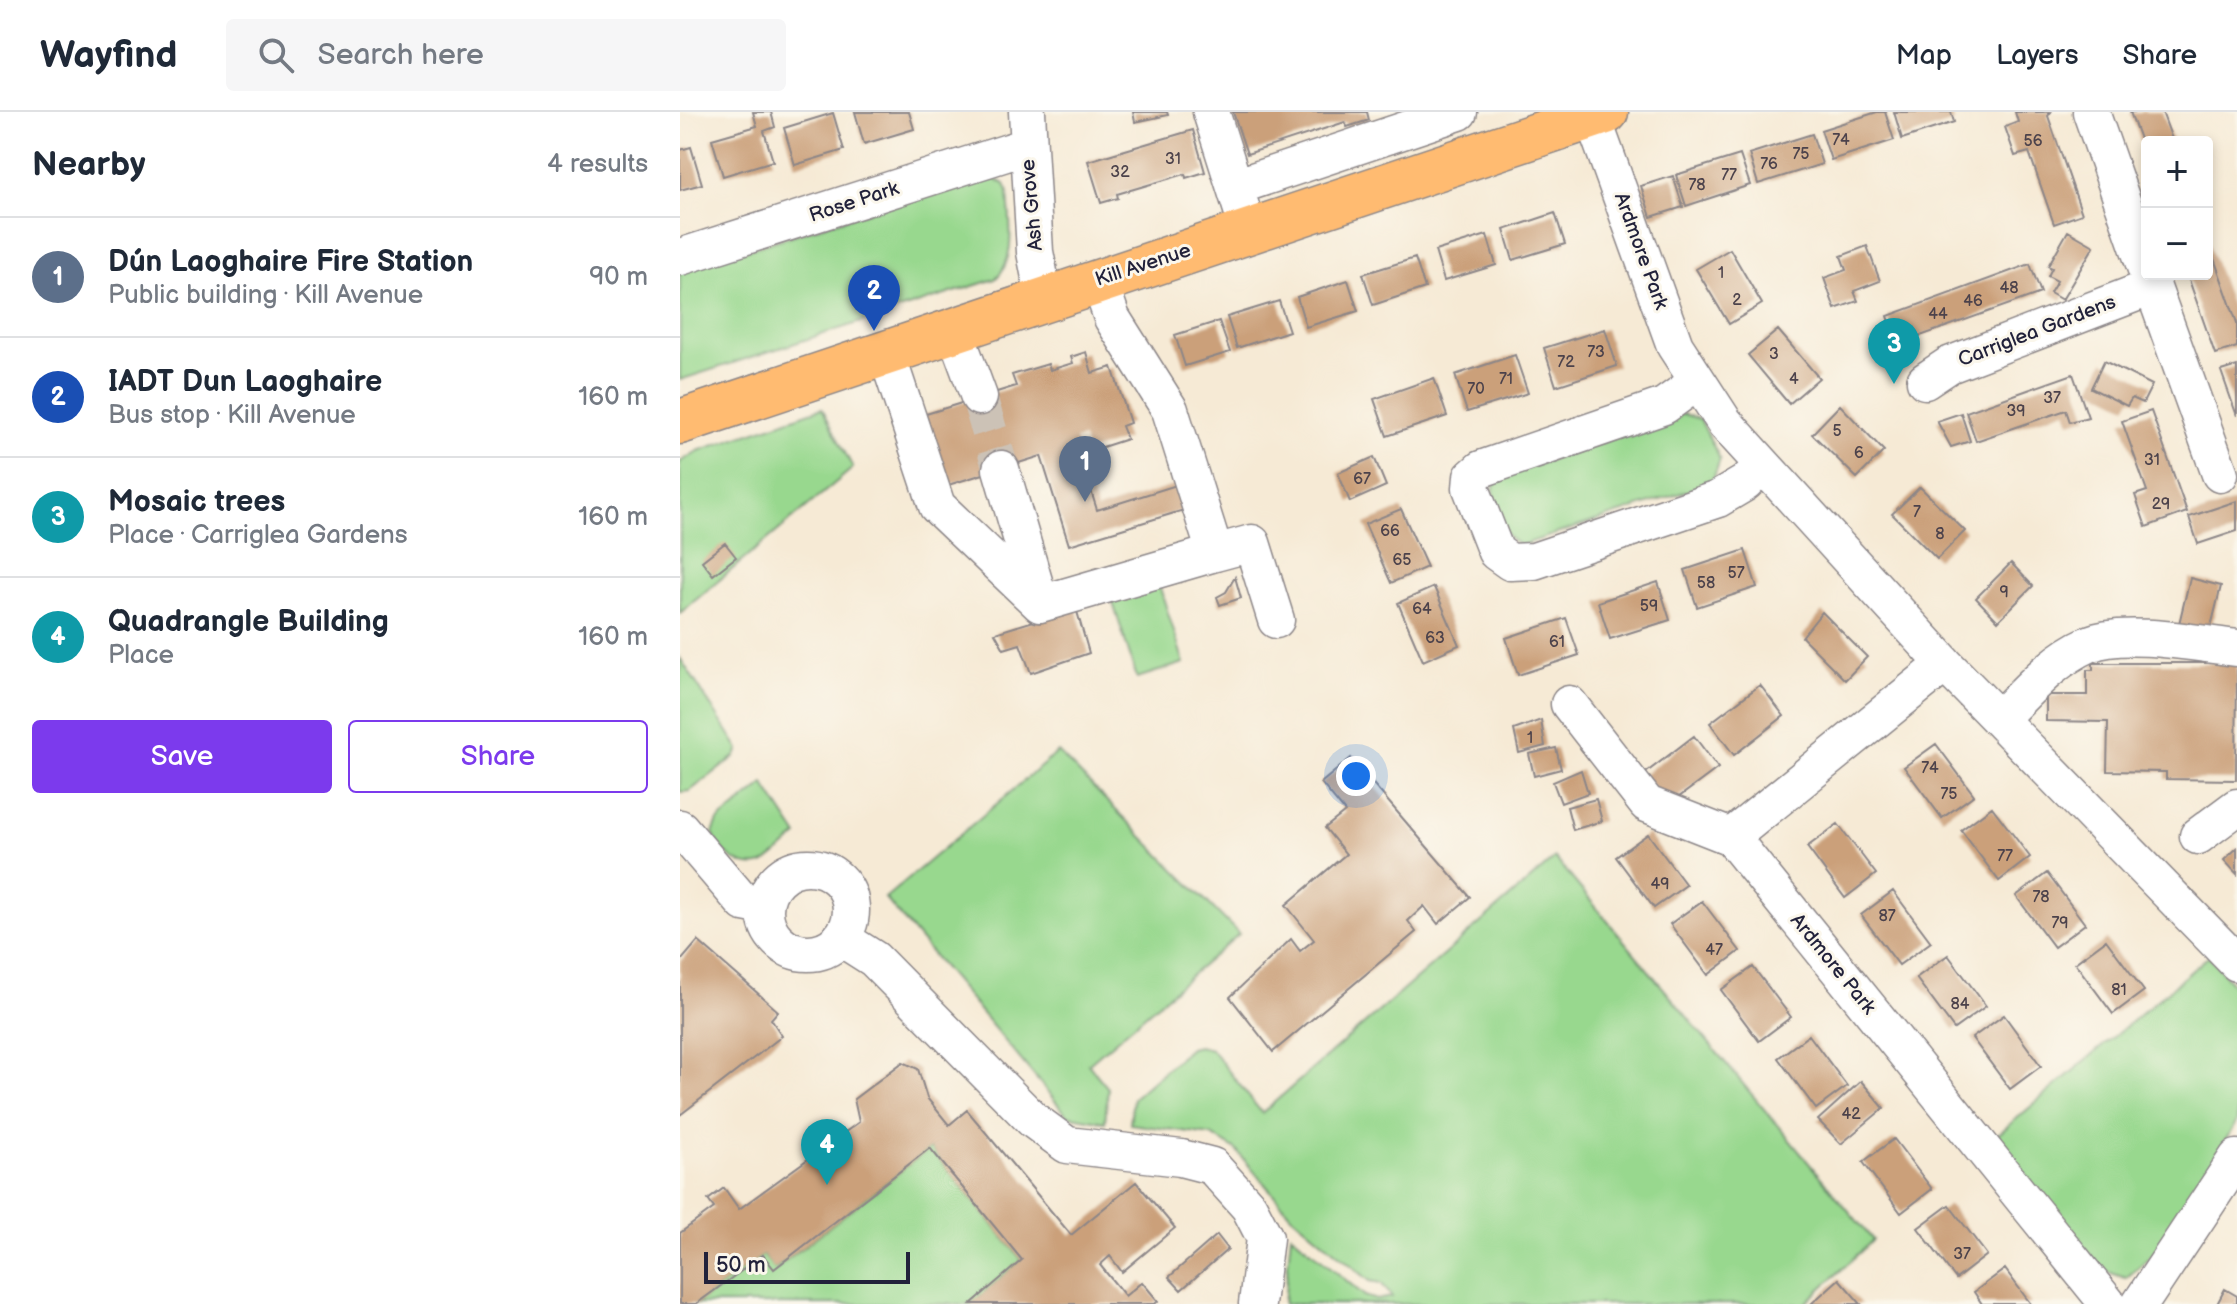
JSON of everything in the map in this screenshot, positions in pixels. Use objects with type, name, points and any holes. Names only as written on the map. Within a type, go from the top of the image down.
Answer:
[{"type":"main road","name":"Kill Avenue","points":[[680,422],[1405,178],[1531,124],[1599,114]]},
{"type":"street","name":"Ash Grove","points":[[1027,112],[1035,252],[1044,298]]},
{"type":"street","points":[[1211,112],[1248,230]]},
{"type":"street","points":[[1235,187],[1387,124],[1459,112]]},
{"type":"street","points":[[2091,112],[2141,255]]},
{"type":"street","name":"Ardmore Park","points":[[1599,114],[1675,346],[1696,383],[1761,467],[1945,664],[2237,963]]},
{"type":"street","points":[[1387,124],[1405,178]]},
{"type":"street","name":"Rose Park","points":[[680,257],[1015,150],[1028,150]]},
{"type":"street","points":[[1099,280],[1112,318],[1170,410],[1215,553]]},
{"type":"street","name":"Carriglea Gardens","points":[[1925,381],[1949,365],[2144,280]]},
{"type":"street","points":[[2150,280],[2220,474]]},
{"type":"street","points":[[954,329],[979,397]]},
{"type":"street","points":[[886,352],[937,506],[1040,604]]},
{"type":"street","points":[[1696,383],[1664,406],[1481,469],[1472,477],[1471,488],[1496,552],[1510,562],[1534,561],[1718,499],[1745,483],[1761,467]]},
{"type":"street","points":[[1001,469],[1040,604]]},
{"type":"street","points":[[1040,604],[1252,543],[1276,620]]},
{"type":"street","points":[[1999,719],[2058,662],[2092,643],[2145,638],[2237,648]]},
{"type":"street","points":[[1569,704],[1647,804],[1731,837],[1945,664]]},
{"type":"street","points":[[2198,836],[2237,807]]},
{"type":"street","points":[[680,828],[744,903],[765,907]]},
{"type":"street","name":"Ardmore Park","points":[[1731,837],[2108,1304]]},
{"type":"street","points":[[800,868],[826,871],[837,878],[850,899],[851,913],[841,938],[818,952],[792,950],[771,933],[765,907],[776,882],[800,868]]},
{"type":"street","points":[[841,938],[874,959],[1033,1120],[1067,1145],[1181,1158],[1212,1166],[1249,1207],[1265,1238],[1257,1304]]},
{"type":"street","points":[[2140,1304],[2237,1158]]},
{"type":"green space","points":[[994,179],[1005,184],[1008,191],[1010,226],[1007,261],[995,279],[680,380],[680,271],[968,180]]},
{"type":"green space","points":[[822,408],[853,468],[680,613],[680,462],[698,451]]},
{"type":"green space","points":[[1683,414],[1700,419],[1720,459],[1712,483],[1522,545],[1508,536],[1502,527],[1495,507],[1496,479]]},
{"type":"green space","points":[[1153,566],[1184,663],[1137,678],[1106,581]]},
{"type":"green space","points":[[680,658],[739,749],[736,756],[690,791],[680,792]]},
{"type":"green space","points":[[1058,752],[1239,934],[1088,1064],[1108,1088],[1105,1122],[1067,1115],[885,898]]},
{"type":"green space","points":[[764,784],[798,836],[767,862],[747,865],[726,853],[713,833],[718,821]]},
{"type":"green space","points":[[1555,858],[1873,1240],[1805,1304],[1284,1304],[1291,1234],[1365,1296],[1377,1300],[1392,1297],[1381,1283],[1370,1281],[1290,1214],[1236,1150],[1211,1135],[1130,1124],[1133,1098],[1190,1048],[1198,1046],[1211,1049],[1262,1113]]},
{"type":"green space","points":[[2209,956],[2237,990],[2237,1121],[2162,1246],[2126,1278],[2102,1270],[1995,1137]]},
{"type":"green space","points":[[930,1148],[1022,1260],[971,1304],[696,1304],[763,1255],[775,1269]]},
{"type":"building","points":[[753,112],[771,112],[775,127],[764,131],[773,161],[723,176],[712,139],[757,126]]},
{"type":"building","points":[[855,112],[909,112],[914,129],[864,144]]},
{"type":"building","points":[[1133,112],[1167,112],[1168,115],[1135,122]]},
{"type":"building","points":[[1233,112],[1367,112],[1369,120],[1347,127],[1345,122],[1247,154]]},
{"type":"building","points":[[1885,112],[1894,140],[1831,160],[1821,130]]},
{"type":"building","points":[[1894,112],[1951,112],[1954,122],[1902,139]]},
{"type":"building","points":[[2015,112],[2051,112],[2048,116],[2082,214],[2054,224],[2029,152],[2015,156],[2005,127],[2018,122]]},
{"type":"building","points":[[2130,112],[2162,112],[2171,136],[2141,136],[2141,142]]},
{"type":"building","points":[[833,113],[844,150],[795,165],[784,128]]},
{"type":"building","points":[[1193,130],[1205,172],[1186,178],[1185,174],[1117,194],[1118,198],[1101,203],[1088,161]]},
{"type":"building","points":[[1812,134],[1822,164],[1758,184],[1749,154]]},
{"type":"building","points":[[691,147],[702,184],[680,190],[680,150]]},
{"type":"building","points":[[1740,155],[1750,185],[1686,206],[1676,175]]},
{"type":"building","points":[[1673,176],[1683,207],[1651,217],[1641,186]]},
{"type":"building","points":[[1555,213],[1565,244],[1513,260],[1504,230]]},
{"type":"building","points":[[2068,231],[2094,246],[2062,300],[2050,293],[2057,281],[2048,276],[2052,268],[2048,266]]},
{"type":"building","points":[[1487,235],[1496,265],[1444,281],[1435,251]]},
{"type":"building","points":[[1867,246],[1880,281],[1854,291],[1858,301],[1835,309],[1824,278],[1846,270],[1841,256]]},
{"type":"building","points":[[1730,249],[1762,304],[1729,324],[1696,269]]},
{"type":"building","points":[[2213,256],[2237,323],[2237,347],[2215,354],[2189,280],[2213,280]]},
{"type":"building","points":[[1415,258],[1425,288],[1373,305],[1363,274]]},
{"type":"building","points":[[2030,264],[2041,293],[1898,344],[1888,316]]},
{"type":"building","points":[[1348,280],[1358,311],[1306,327],[1297,297]]},
{"type":"building","points":[[1279,301],[1289,331],[1237,348],[1227,317]]},
{"type":"building","points":[[1219,321],[1230,352],[1185,366],[1175,335]]},
{"type":"building","points":[[1605,329],[1617,366],[1556,386],[1544,348]]},
{"type":"building","points":[[1778,330],[1819,378],[1789,404],[1748,355]]},
{"type":"building","points":[[1086,352],[1092,373],[1112,367],[1130,423],[1122,426],[1127,439],[1087,452],[1083,438],[1075,440],[1097,510],[1186,482],[1194,507],[1069,545],[1041,456],[945,486],[923,415],[1016,386],[1012,375],[1048,364],[1050,370],[1073,363],[1071,357]]},
{"type":"building","points":[[1515,355],[1528,393],[1467,412],[1455,375]]},
{"type":"building","points":[[2104,361],[2152,385],[2143,403],[2132,398],[2127,406],[2091,388]]},
{"type":"building","points":[[2237,366],[2237,416],[2221,371]]},
{"type":"building","points":[[2073,374],[2088,417],[2070,422],[2066,410],[1976,441],[1966,412]]},
{"type":"building","points":[[1434,378],[1447,416],[1387,436],[1374,399]]},
{"type":"building","points":[[1840,405],[1884,451],[1857,478],[1812,434]]},
{"type":"building","points":[[2151,411],[2187,512],[2146,527],[2135,495],[2147,491],[2122,421]]},
{"type":"building","points":[[1961,413],[1970,441],[1951,447],[1937,421]]},
{"type":"building","points":[[1374,457],[1386,486],[1350,502],[1338,473]]},
{"type":"building","points":[[1920,487],[1965,531],[1937,559],[1892,514]]},
{"type":"building","points":[[2237,501],[2237,531],[2198,544],[2189,517]]},
{"type":"building","points":[[1401,509],[1427,567],[1391,583],[1365,524]]},
{"type":"building","points":[[725,543],[736,557],[713,575],[702,561]]},
{"type":"building","points":[[1745,550],[1757,587],[1697,607],[1685,570]]},
{"type":"building","points":[[2011,563],[2033,586],[1998,621],[1976,598]]},
{"type":"building","points":[[1235,577],[1241,598],[1220,605],[1217,597],[1226,592]]},
{"type":"building","points":[[2190,578],[2221,586],[2209,635],[2178,628]]},
{"type":"building","points":[[1658,582],[1670,620],[1610,639],[1598,602]]},
{"type":"building","points":[[1434,587],[1459,645],[1423,661],[1398,603]]},
{"type":"building","points":[[1076,608],[1089,653],[1031,673],[1020,644],[1004,649],[995,633]]},
{"type":"building","points":[[1822,612],[1867,657],[1845,680],[1802,637]]},
{"type":"building","points":[[1566,618],[1579,655],[1518,675],[1506,638]]},
{"type":"building","points":[[2093,663],[2237,663],[2236,780],[2166,779],[2166,772],[2107,771],[2108,722],[2046,721],[2046,695],[2087,695],[2087,670],[2093,670]]},
{"type":"building","points":[[1760,685],[1784,716],[1734,755],[1710,723]]},
{"type":"building","points":[[1541,720],[1545,746],[1519,753],[1514,730]]},
{"type":"building","points":[[1694,736],[1718,768],[1667,806],[1643,775]]},
{"type":"building","points":[[1936,744],[1974,795],[1942,818],[1904,767]]},
{"type":"building","points":[[1556,748],[1561,769],[1534,776],[1529,754]]},
{"type":"building","points":[[1351,758],[1470,897],[1438,924],[1424,906],[1408,921],[1416,932],[1273,1052],[1230,997],[1291,939],[1300,951],[1314,940],[1286,905],[1346,854],[1325,828],[1345,812],[1321,783]]},
{"type":"building","points":[[1581,770],[1588,793],[1561,803],[1553,782]]},
{"type":"building","points":[[1596,799],[1602,821],[1573,830],[1567,807]]},
{"type":"building","points":[[1992,807],[2030,857],[1999,881],[1961,830]]},
{"type":"building","points":[[1838,824],[1876,874],[1845,898],[1807,847]]},
{"type":"building","points":[[1648,834],[1686,885],[1654,908],[1616,857]]},
{"type":"building","points":[[2237,848],[2237,874],[2224,860]]},
{"type":"building","points":[[2047,873],[2085,924],[2054,947],[2016,896]]},
{"type":"building","points":[[1893,891],[1931,942],[1899,965],[1861,915]]},
{"type":"building","points":[[1702,901],[1740,951],[1708,975],[1670,924]]},
{"type":"building","points":[[2106,940],[2144,991],[2113,1014],[2075,963]]},
{"type":"building","points":[[698,941],[778,1011],[771,1019],[782,1036],[680,1115],[680,962]]},
{"type":"building","points":[[1948,955],[1986,1006],[1954,1029],[1916,978]]},
{"type":"building","points":[[1753,967],[1791,1017],[1759,1041],[1721,990]]},
{"type":"building","points":[[2004,1015],[2041,1066],[2010,1089],[1972,1038]]},
{"type":"building","points":[[1809,1035],[1847,1086],[1816,1109],[1778,1058]]},
{"type":"building","points":[[903,1062],[918,1069],[927,1098],[949,1125],[967,1110],[1071,1235],[1136,1182],[1175,1228],[1122,1272],[1110,1256],[1100,1265],[1125,1296],[1142,1282],[1158,1301],[1155,1304],[971,1304],[1022,1260],[930,1148],[774,1269],[763,1255],[696,1304],[680,1304],[680,1233],[714,1208],[708,1200],[724,1188],[739,1209],[859,1122],[854,1099]]},
{"type":"building","points":[[1861,1081],[1884,1108],[1841,1144],[1818,1120]]},
{"type":"building","points":[[1894,1139],[1932,1189],[1901,1213],[1863,1162]]},
{"type":"building","points":[[1949,1205],[1987,1255],[1956,1279],[1918,1228]]},
{"type":"building","points":[[1217,1235],[1228,1249],[1181,1290],[1169,1277]]},
{"type":"building","points":[[2005,1269],[2031,1304],[1982,1304],[1974,1292]]},
{"type":"building","points":[[1839,1279],[1861,1304],[1811,1304]]},
{"type":"building","points":[[2225,1289],[2237,1296],[2237,1304],[2217,1304]]},
{"type":"tunnel","points":[[979,397],[1001,469]]},
{"type":"place","name":"IADT Dun Laoghaire","points":[[874,331]]},
{"type":"place","name":"Mosaic trees","points":[[1894,384]]},
{"type":"place","name":"Dún Laoghaire Fire Station","points":[[1085,502]]},
{"type":"place","name":"Quadrangle Building","points":[[827,1185]]}]
